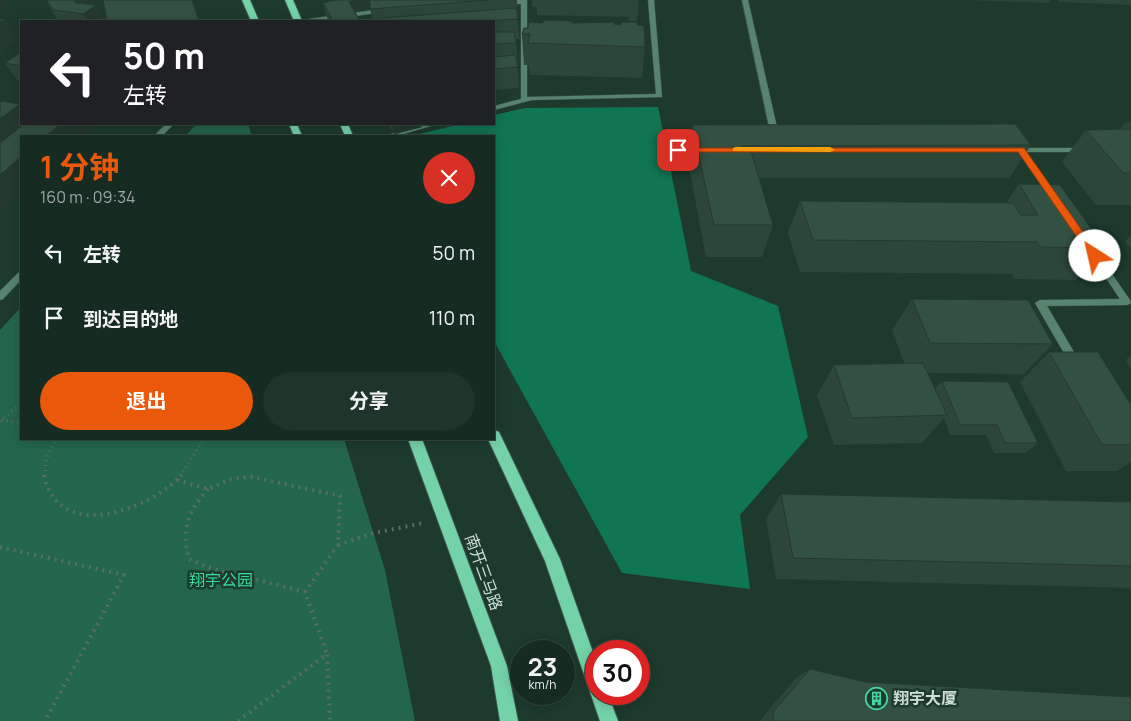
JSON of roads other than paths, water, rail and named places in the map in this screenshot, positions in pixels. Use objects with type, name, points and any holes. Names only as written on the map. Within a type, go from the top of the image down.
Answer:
[{"type":"main road","points":[[246,0],[255,20]]},
{"type":"main road","points":[[288,0],[298,20]]},
{"type":"main road","points":[[495,438],[552,559],[585,654]]},
{"type":"main road","name":"南开三马路","points":[[415,440],[499,666],[509,721]]},
{"type":"main road","points":[[604,705],[609,721]]},
{"type":"street","points":[[495,108],[532,98],[660,96],[651,0]]},
{"type":"street","points":[[746,0],[775,138]]},
{"type":"street","points":[[495,2],[524,1],[524,100]]},
{"type":"street","points":[[316,20],[392,9]]},
{"type":"street","points":[[159,135],[169,125]]},
{"type":"street","points":[[392,135],[430,125]]},
{"type":"street","points":[[678,150],[707,150]]},
{"type":"street","points":[[1001,150],[1094,150]]},
{"type":"street","points":[[1021,150],[1060,206]]},
{"type":"street","points":[[1082,238],[1129,302]]},
{"type":"street","points":[[0,297],[20,276]]},
{"type":"street","points":[[1080,371],[1040,303],[1129,302]]},
{"type":"place","name":"翔宇大厦","points":[[877,698]]},
{"type":"park label","name":"翔宇公园","points":[[221,580]]}]
